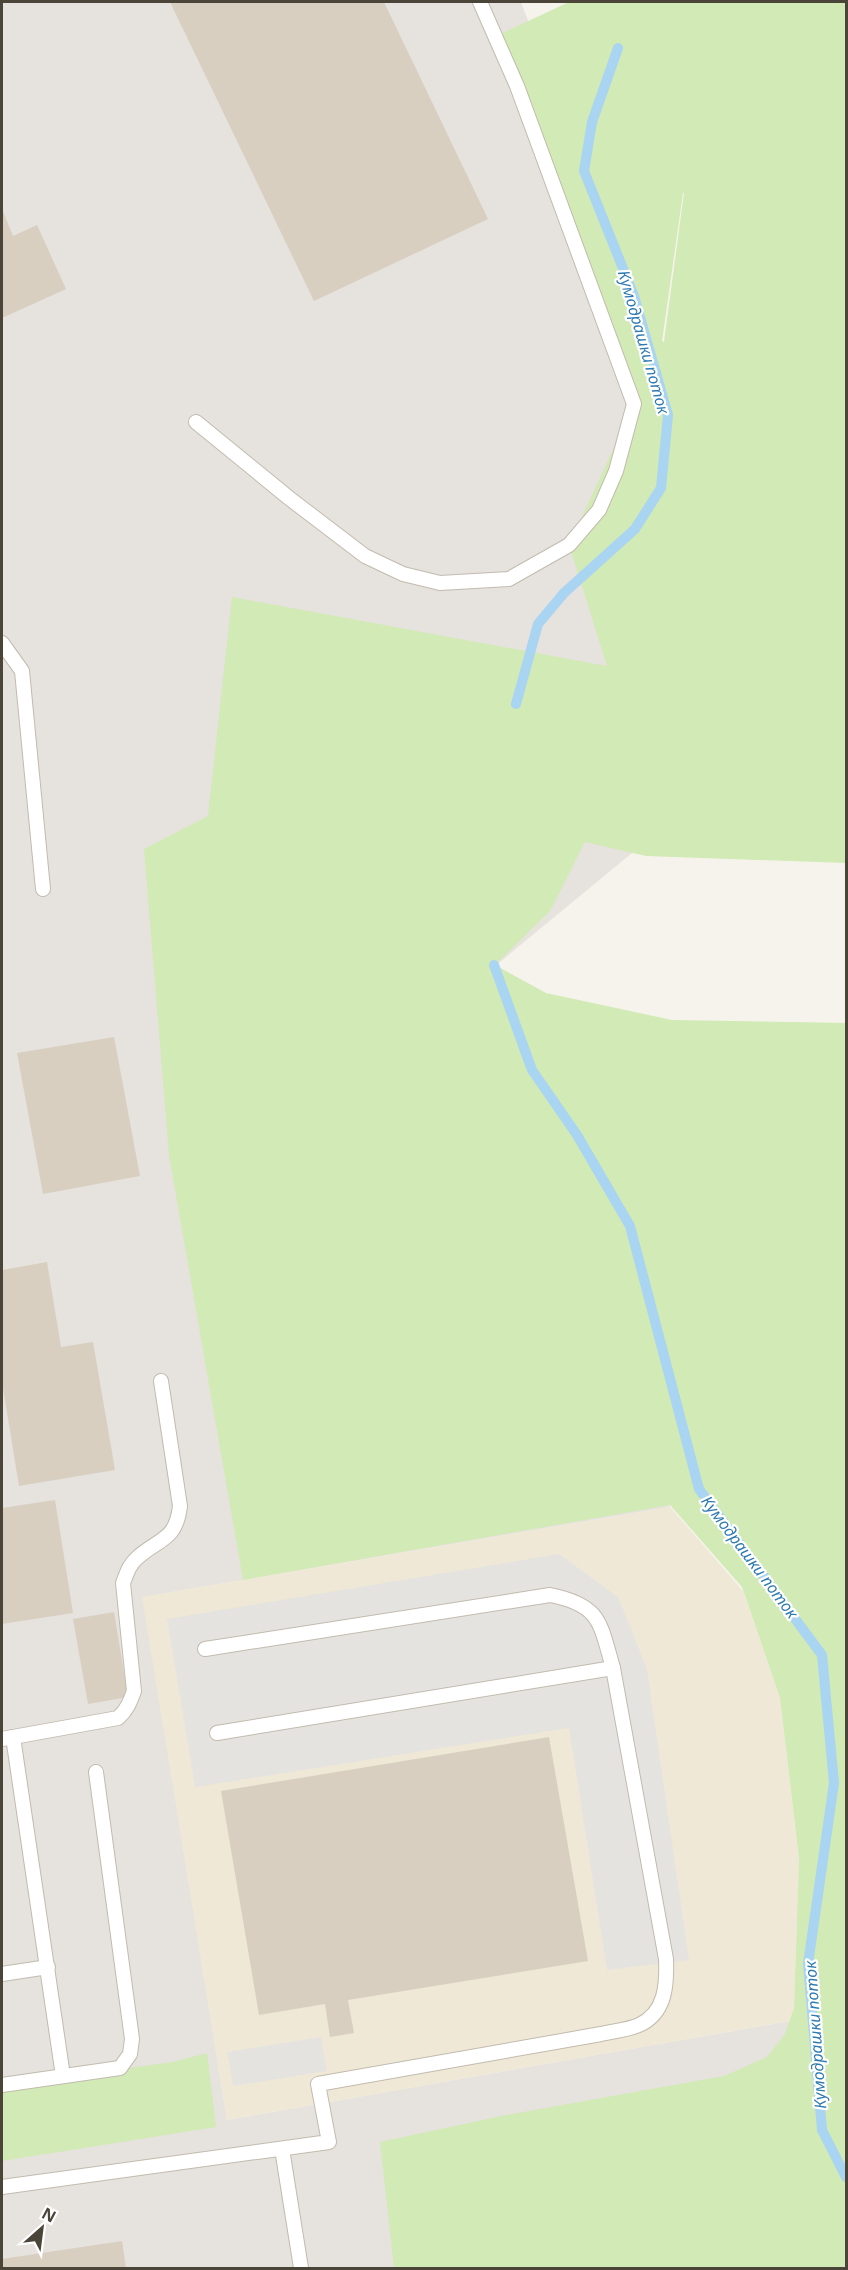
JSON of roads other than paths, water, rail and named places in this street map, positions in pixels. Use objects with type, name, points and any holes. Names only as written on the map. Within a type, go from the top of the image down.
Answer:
[{"type":"lane","points":[[196,422],[365,556],[404,574],[440,583],[509,579],[569,544],[599,510],[616,471],[634,404],[517,86],[480,2]]},
{"type":"lane","points":[[2,643],[22,671],[43,889]]},
{"type":"lane","points":[[63,2076],[48,1967],[8,1738],[118,1718],[125,1712],[130,1702],[134,1691],[123,1583],[136,1558],[170,1535],[178,1520],[180,1506],[161,1381]]},
{"type":"lane","points":[[2,2187],[329,2142],[318,2084],[602,2034],[639,2025],[657,2012],[667,1984],[666,1959],[613,1668],[601,1628],[588,1608],[572,1599],[550,1595],[204,1649]]},
{"type":"lane","points":[[217,1733],[613,1668]]},
{"type":"lane","points":[[2,2085],[120,2068],[130,2054],[132,2039],[96,1772]]},
{"type":"lane","points":[[2,1974],[48,1967]]},
{"type":"lane","points":[[282,2149],[301,2268]]},
{"type":"waterway","name":"Кумодрашки поток","points":[[516,704],[538,624],[564,593],[635,529],[661,488],[668,415],[634,296],[584,171],[592,122],[618,48]]},
{"type":"waterway","name":"Кумодрашки поток","points":[[494,965],[532,1070],[577,1135],[630,1226],[699,1489],[822,1655],[834,1783],[808,1964],[822,2130],[846,2177]]}]
